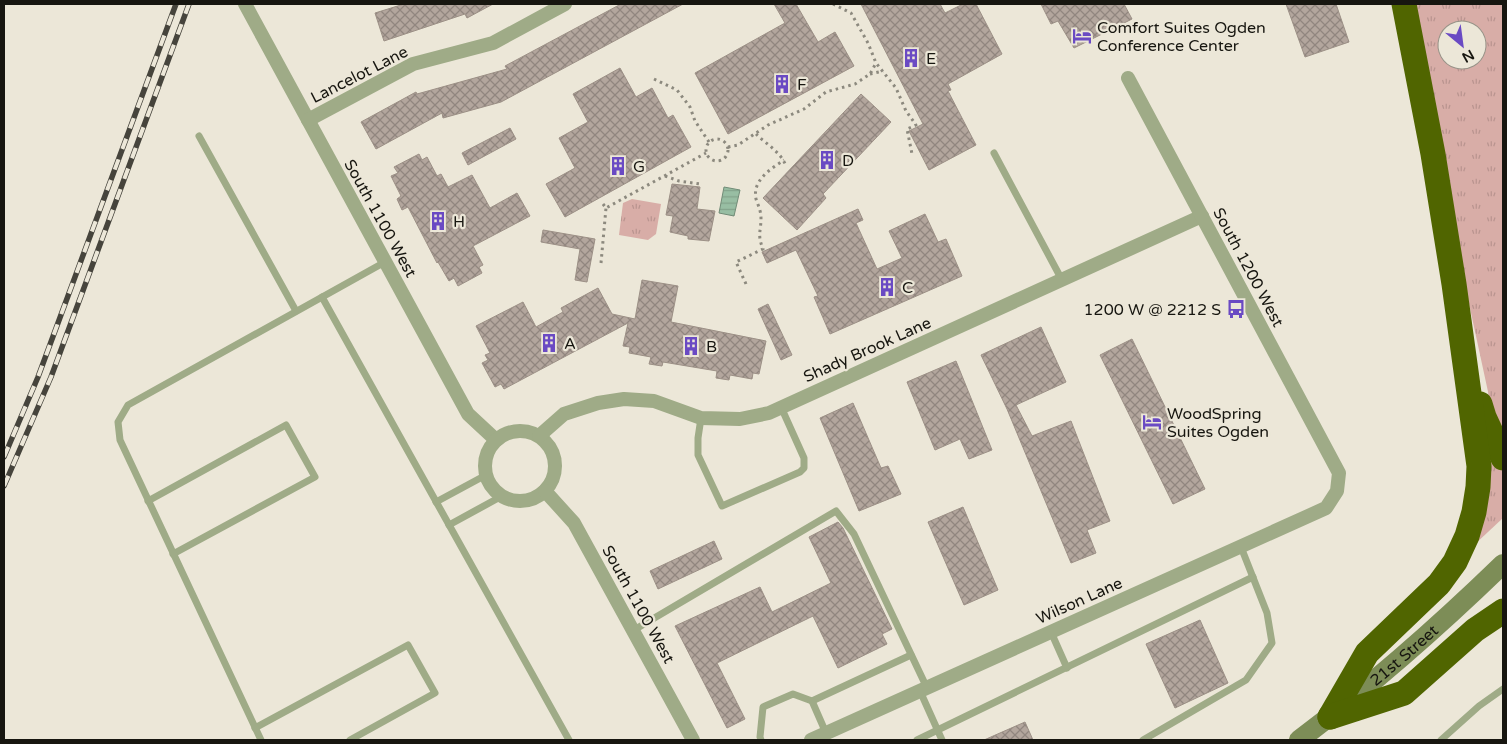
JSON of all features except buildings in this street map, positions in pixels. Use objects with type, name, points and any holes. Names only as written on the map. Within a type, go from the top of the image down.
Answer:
[{"type":"highway","points":[[1330,717],[1367,653],[1439,584],[1455,562],[1467,536],[1474,512],[1478,486],[1478,466],[1465,359],[1433,154],[1404,4]]},
{"type":"highway","points":[[1465,359],[1484,417],[1503,458]]},
{"type":"highway","points":[[1330,717],[1404,693],[1475,630],[1503,611]]},
{"type":"main road","name":"21st Street","points":[[1299,740],[1391,668],[1503,564]]},
{"type":"street","name":"South 1100 West","points":[[245,4],[468,414],[496,440]]},
{"type":"street","name":"Lancelot Lane","points":[[308,120],[413,64],[493,43],[565,4]]},
{"type":"street","name":"South 1200 West","points":[[1128,78],[1339,472]]},
{"type":"street","name":"Shady Brook Lane","points":[[539,436],[564,414],[598,403],[624,398],[654,401],[701,418],[740,419],[769,413],[1202,216]]},
{"type":"street","points":[[514,431],[526,431],[539,436],[548,444],[554,457],[555,470],[552,481],[545,491],[529,500],[516,501],[502,496],[494,490],[486,475],[484,467],[486,455],[496,440],[514,431]]},
{"type":"street","name":"Wilson Lane","points":[[811,740],[1326,508],[1337,491],[1339,472]]},
{"type":"street","name":"South 1100 West","points":[[545,491],[574,523],[693,740]]},
{"type":"lane","points":[[198,136],[296,312]]},
{"type":"lane","points":[[994,153],[1062,280]]},
{"type":"lane","points":[[260,740],[120,440],[118,422],[128,406],[385,262]]},
{"type":"lane","points":[[322,297],[569,740]]},
{"type":"lane","points":[[701,418],[698,455],[722,506],[800,472],[804,468],[804,458],[781,407]]},
{"type":"lane","points":[[148,501],[286,424],[315,476],[173,554]]},
{"type":"lane","points":[[436,502],[486,475]]},
{"type":"lane","points":[[449,526],[502,496]]},
{"type":"lane","points":[[634,630],[836,511],[854,534],[912,655],[942,740]]},
{"type":"lane","points":[[1143,740],[1246,680],[1272,643],[1267,613],[1241,547]]},
{"type":"lane","points":[[917,740],[1253,577]]},
{"type":"lane","points":[[1051,632],[1067,668]]},
{"type":"lane","points":[[255,728],[408,644],[435,693],[350,740]]},
{"type":"lane","points":[[812,701],[912,655]]},
{"type":"lane","points":[[1441,740],[1479,706],[1503,689]]},
{"type":"lane","points":[[761,740],[763,707],[794,694],[812,701],[826,733]]},
{"type":"path","points":[[833,4],[851,13],[868,43],[876,63],[896,88],[906,111],[916,125],[907,129],[912,154]]},
{"type":"path","points":[[870,74],[876,63]]},
{"type":"path","points":[[728,147],[738,145],[768,125],[804,109],[826,92],[855,84],[870,74],[883,71]]},
{"type":"path","points":[[654,78],[678,90],[690,107],[695,121],[710,142]]},
{"type":"path","points":[[756,134],[770,145],[784,160],[786,166]]},
{"type":"path","points":[[720,139],[727,144],[727,156],[720,162],[712,160],[706,153],[706,148],[710,142],[720,139]]},
{"type":"path","points":[[606,208],[706,153]]},
{"type":"path","points":[[746,284],[736,262],[763,249],[759,231],[761,219],[756,197],[758,182],[768,171],[784,160]]},
{"type":"path","points":[[664,176],[679,181],[700,184]]},
{"type":"path","points":[[602,204],[606,208]]},
{"type":"path","points":[[601,263],[606,208]]},
{"type":"green space","points":[[1414,4],[1503,4],[1503,435],[1490,401],[1468,299]]},
{"type":"green space","points":[[632,199],[661,204],[656,234],[648,240],[619,235],[623,203]]},
{"type":"green space","points":[[1495,459],[1503,472],[1503,518],[1473,546],[1488,462]]},
{"type":"shaded area","points":[[724,187],[740,190],[734,216],[719,213]]},
{"type":"railway","points":[[4,457],[38,377],[176,4]]},
{"type":"railway","points":[[4,486],[51,377],[189,4]]},
{"type":"place","name":"Comfort Suites Ogden Conference Center","points":[[1082,36]]},
{"type":"place","name":"E","points":[[911,58]]},
{"type":"place","name":"F","points":[[782,84]]},
{"type":"place","name":"D","points":[[827,160]]},
{"type":"place","name":"G","points":[[618,166]]},
{"type":"place","name":"H","points":[[438,221]]},
{"type":"place","name":"C","points":[[887,287]]},
{"type":"place","name":"1200 W @ 2212 S","points":[[1236,309]]},
{"type":"place","name":"A","points":[[549,343]]},
{"type":"place","name":"B","points":[[691,346]]},
{"type":"place","name":"WoodSpring Suites Ogden","points":[[1152,422]]}]
